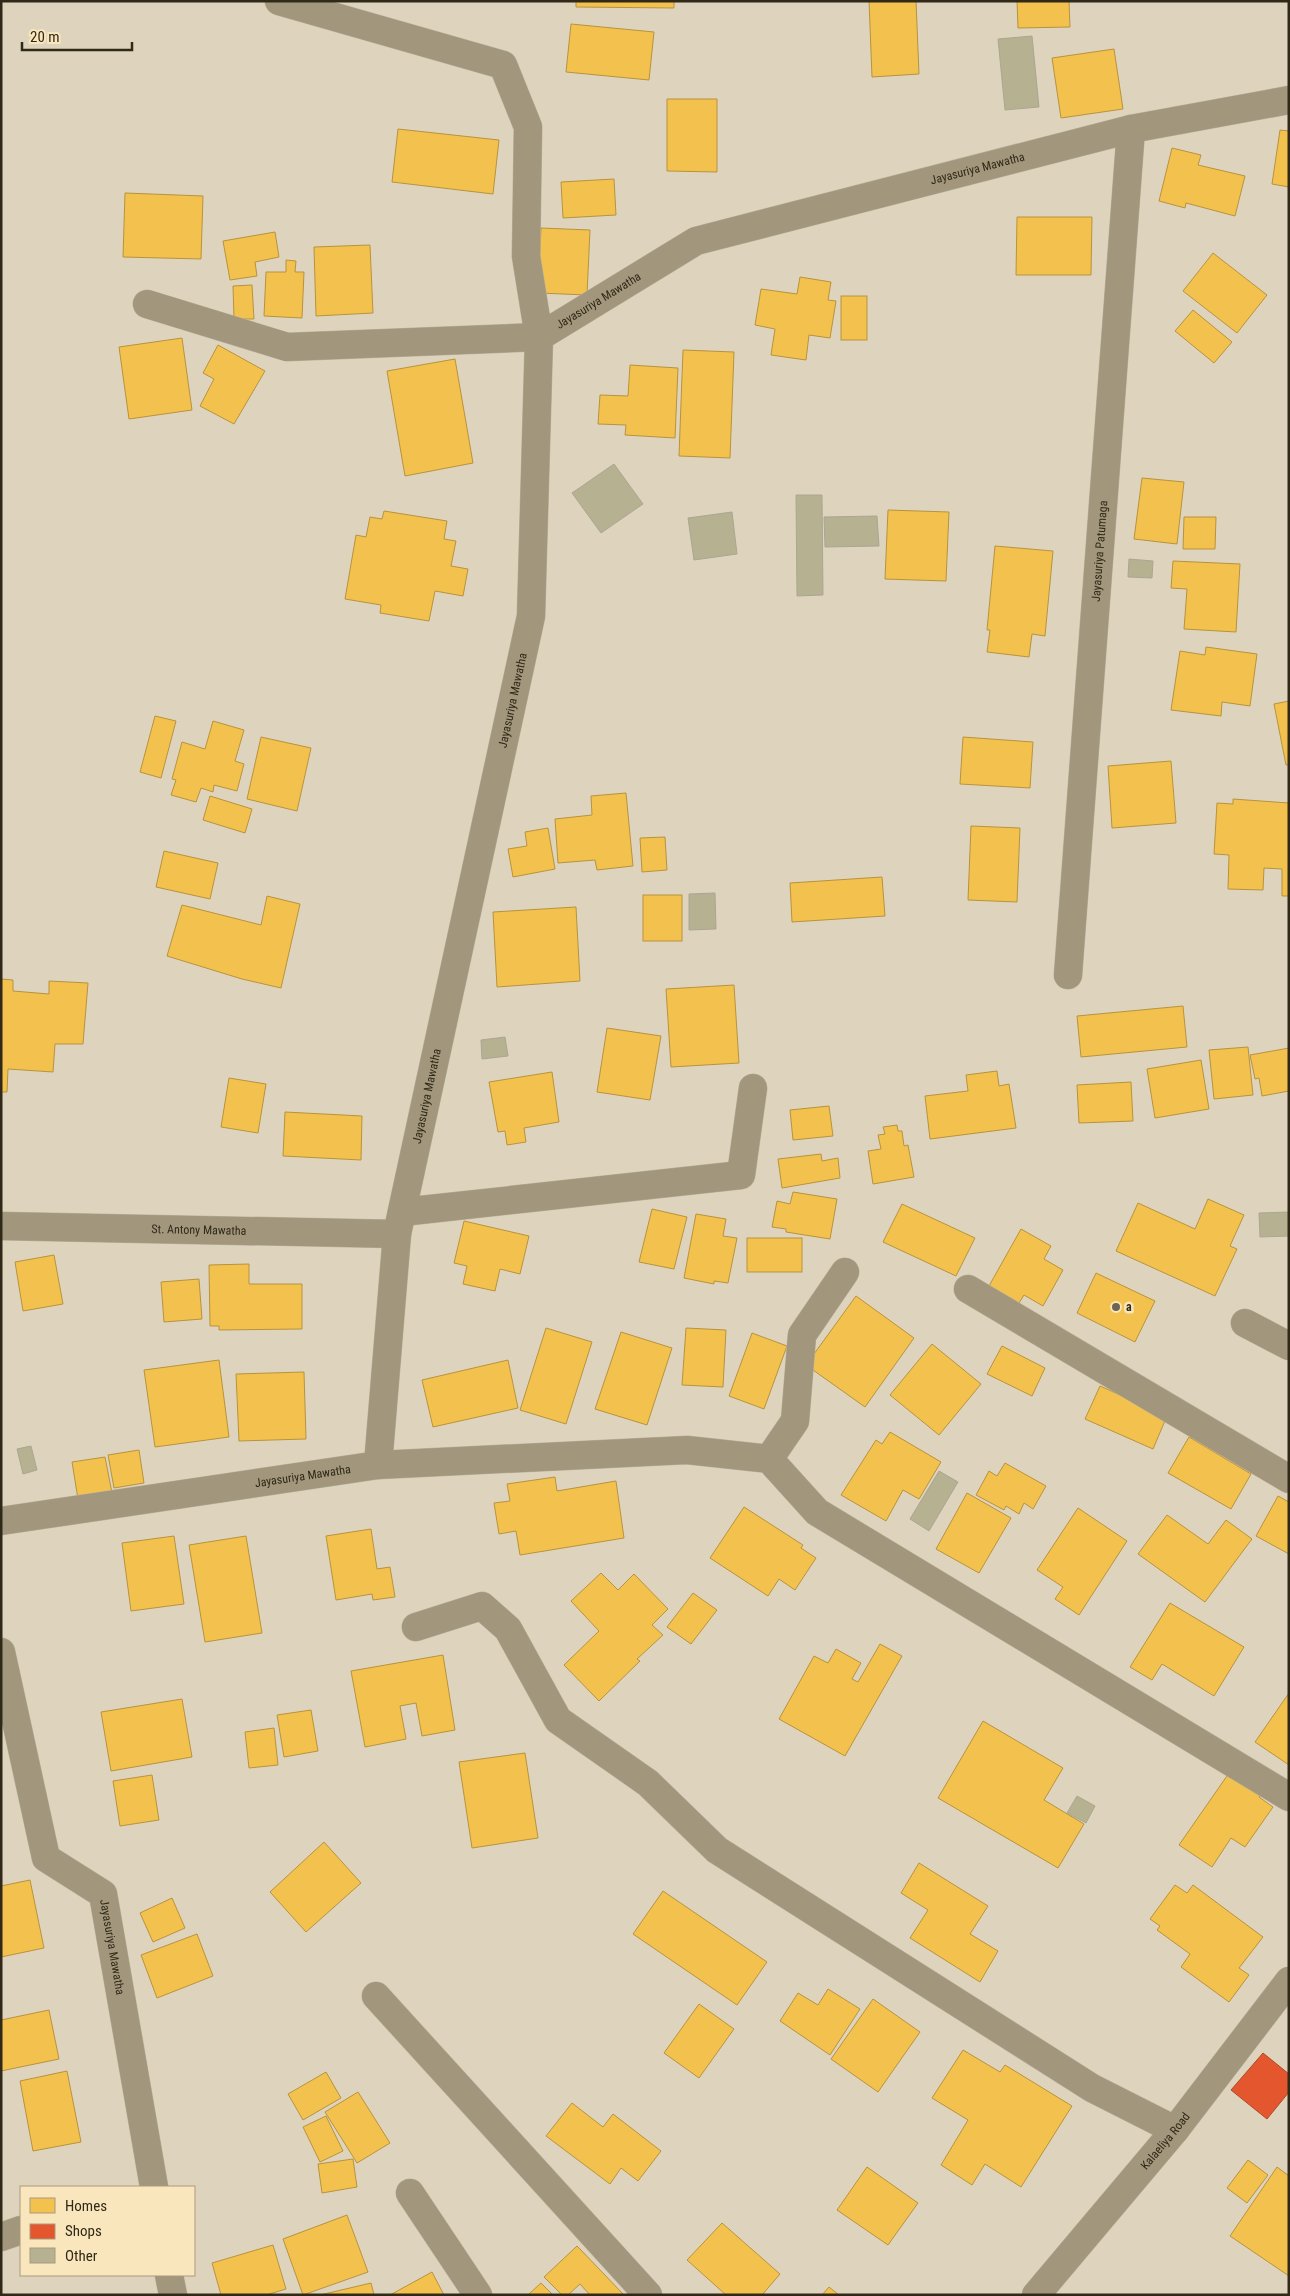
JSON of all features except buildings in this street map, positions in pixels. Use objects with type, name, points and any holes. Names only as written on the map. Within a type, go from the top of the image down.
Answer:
[{"type":"street","points":[[147,304],[287,347],[539,337],[526,256],[528,127],[504,66],[279,1]]},
{"type":"street","name":"Jayasuriya Mawatha","points":[[1,1521],[378,1465],[399,1223],[531,616],[539,337],[696,241],[1131,129],[1289,100]]},
{"type":"street","name":"Jayasuriya Patumaga","points":[[1068,974],[1131,129]]},
{"type":"street","name":"St. Antony Mawatha","points":[[1,1226],[399,1223],[741,1175],[754,1088]]},
{"type":"street","points":[[769,1459],[795,1421],[802,1335],[846,1272]]},
{"type":"street","points":[[968,1289],[1289,1479]]},
{"type":"street","points":[[1245,1323],[1289,1346]]},
{"type":"street","points":[[378,1465],[687,1450],[769,1459],[817,1512],[1289,1797]]},
{"type":"street","points":[[416,1627],[482,1606],[508,1628],[558,1720],[648,1784],[717,1850],[1092,2088],[1175,2130]]},
{"type":"street","name":"Jayasuriya Mawatha","points":[[1,1652],[46,1858],[103,1894],[148,2185]]},
{"type":"street","name":"Kalaeliya Road","points":[[1036,2295],[1175,2130],[1289,1981]]},
{"type":"street","points":[[376,1996],[648,2295]]},
{"type":"street","points":[[410,2193],[478,2295]]},
{"type":"street","points":[[1,2237],[20,2230]]},
{"type":"street","points":[[170,2276],[173,2295]]},
{"type":"place","name":"a","points":[[1116,1307]]}]
